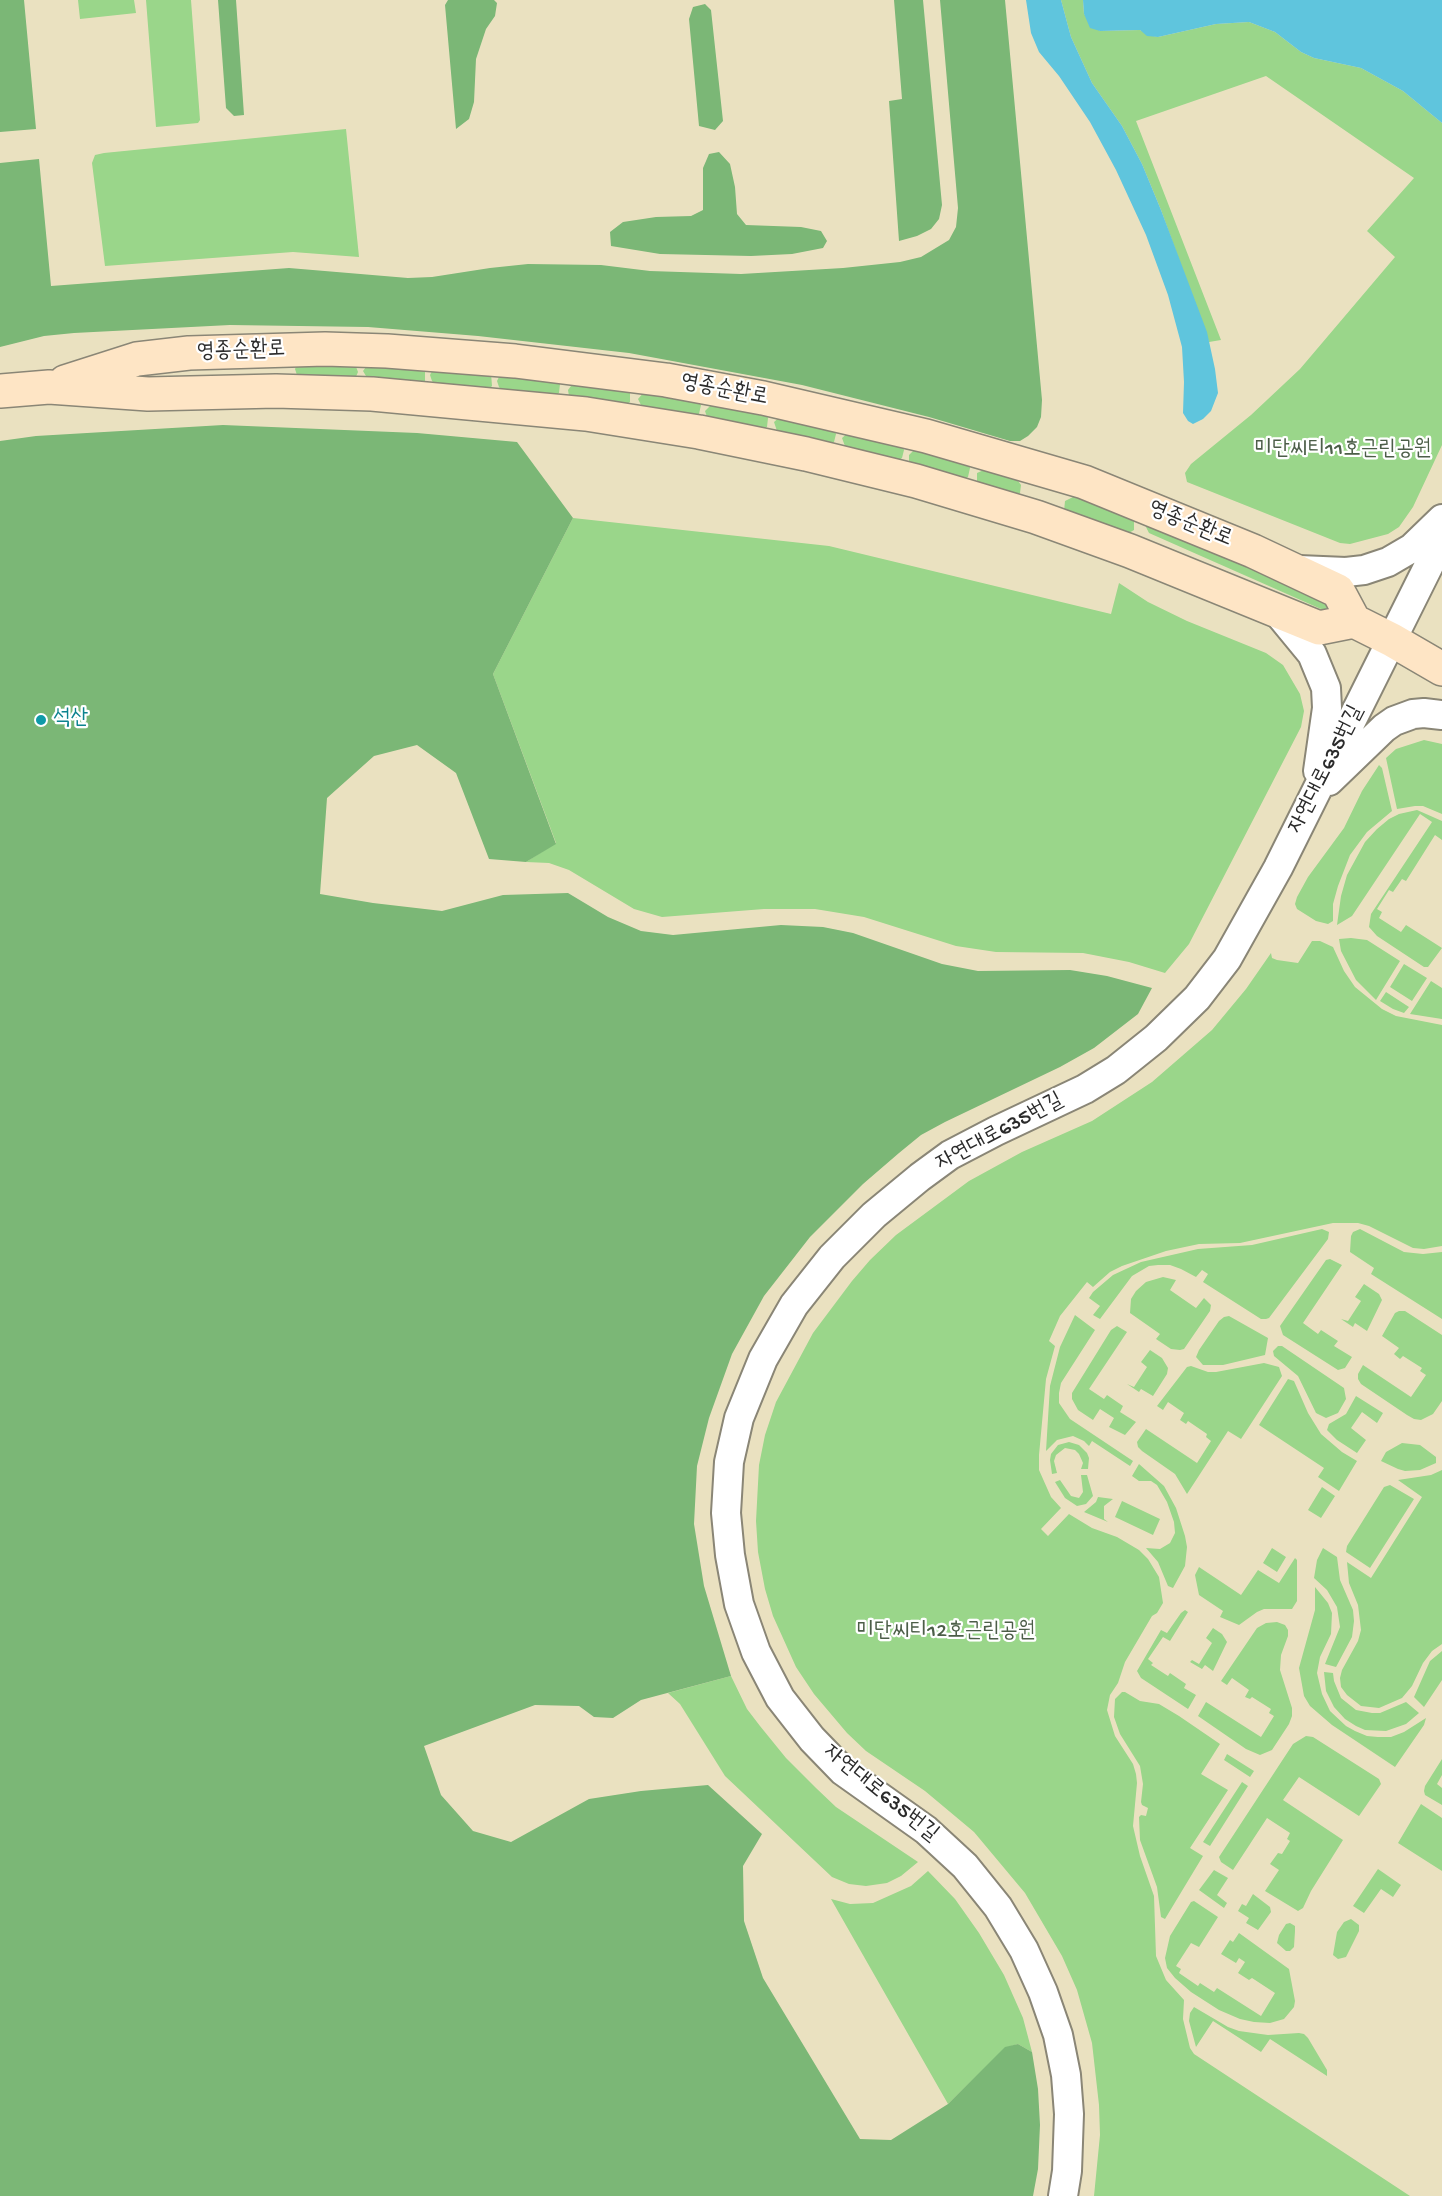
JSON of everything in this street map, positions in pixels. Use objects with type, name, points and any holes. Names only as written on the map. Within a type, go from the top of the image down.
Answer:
[{"type":"main road","name":"영종순환로","points":[[0,391],[49,387],[148,394],[276,392],[383,395],[586,414],[699,432],[806,454],[916,481],[1036,518],[1130,551],[1319,628],[1354,621],[1338,591],[1253,551],[1084,482],[926,436],[841,415],[666,380],[452,356],[336,349],[189,353],[137,359],[49,387]]},
{"type":"main road","points":[[1354,621],[1442,669]]},
{"type":"street","points":[[1294,570],[1346,572],[1364,570],[1388,562],[1412,548],[1442,519]]},
{"type":"street","name":"자연대로635번길","points":[[1063,2196],[1067,2171],[1069,2114],[1067,2085],[1058,2035],[1043,1992],[1024,1950],[998,1907],[965,1866],[926,1830],[843,1771],[812,1739],[780,1698],[756,1652],[739,1604],[730,1555],[726,1513],[729,1462],[739,1418],[763,1359],[794,1305],[832,1257],[874,1215],[950,1155],[1085,1089],[1116,1070],[1156,1038],[1197,998],[1227,959],[1278,868],[1442,539]]},
{"type":"street","points":[[1275,609],[1312,654],[1326,688],[1327,708],[1315,794]]},
{"type":"street","points":[[1315,794],[1384,728],[1413,714],[1442,715]]},
{"type":"green space","points":[[0,0],[24,0],[36,129],[0,132]]},
{"type":"green space","points":[[78,0],[134,0],[136,13],[80,19]]},
{"type":"green space","points":[[146,0],[191,0],[200,120],[198,123],[156,127]]},
{"type":"green space","points":[[218,0],[236,0],[244,115],[234,116],[226,108]]},
{"type":"green space","points":[[448,0],[494,0],[497,3],[495,16],[486,29],[476,59],[474,102],[469,119],[456,129],[445,5]]},
{"type":"green space","points":[[894,0],[923,0],[942,205],[939,219],[931,229],[899,241],[889,101],[902,99]]},
{"type":"green space","points":[[940,0],[1005,0],[1042,400],[1041,417],[1037,427],[1020,441],[1010,441],[929,417],[802,385],[629,353],[478,336],[368,327],[230,325],[74,333],[44,336],[0,347],[0,163],[39,159],[51,286],[289,268],[408,278],[528,264],[601,265],[650,271],[741,274],[843,268],[900,262],[921,257],[949,240],[956,227],[958,208]]},
{"type":"green space","name":"미단씨티11호근린공원","points":[[1061,0],[1083,0],[1084,14],[1100,31],[1140,30],[1158,37],[1216,24],[1249,22],[1275,32],[1301,52],[1314,58],[1361,68],[1403,91],[1442,123],[1442,445],[1413,507],[1399,527],[1388,534],[1350,544],[1340,543],[1187,482],[1185,473],[1191,464],[1251,415],[1300,369],[1395,257],[1367,231],[1414,178],[1266,76],[1136,121],[1221,340],[1209,342],[1142,164],[1122,126],[1092,83],[1071,37]]},
{"type":"green space","points":[[705,4],[711,10],[723,121],[715,130],[699,126],[689,19],[693,7]]},
{"type":"green space","points":[[346,129],[359,257],[293,252],[105,266],[92,163],[95,155]]},
{"type":"green space","points":[[719,152],[730,164],[737,214],[746,225],[801,227],[821,231],[827,241],[823,248],[792,254],[751,256],[660,254],[611,246],[610,232],[623,222],[656,217],[691,216],[703,210],[703,168],[709,154]]},
{"type":"green space","points":[[369,363],[423,368],[425,381],[422,384],[369,381],[363,371]]},
{"type":"green space","points":[[355,364],[358,372],[355,379],[297,375],[295,369],[297,365]]},
{"type":"green space","points":[[432,371],[491,373],[492,386],[489,389],[436,385],[430,375]]},
{"type":"green space","points":[[504,374],[558,380],[559,393],[556,395],[503,392],[497,381]]},
{"type":"green space","points":[[574,382],[628,389],[630,402],[627,404],[569,396],[568,390]]},
{"type":"green space","points":[[645,391],[699,401],[701,405],[699,414],[696,416],[643,409],[638,399]]},
{"type":"green space","points":[[712,404],[766,414],[767,427],[764,429],[707,417],[705,411]]},
{"type":"green space","points":[[781,416],[834,429],[836,434],[834,442],[831,444],[778,434],[774,422]]},
{"type":"green space","points":[[223,425],[417,433],[517,442],[573,518],[493,674],[556,844],[526,862],[489,859],[456,773],[417,745],[374,756],[327,798],[320,894],[442,911],[503,895],[568,893],[608,917],[641,931],[673,935],[781,925],[823,927],[853,933],[942,964],[978,971],[1070,970],[1107,976],[1152,988],[1138,1014],[1094,1048],[921,1135],[863,1184],[810,1237],[764,1296],[732,1354],[709,1418],[697,1466],[694,1524],[704,1586],[731,1676],[641,1700],[613,1718],[594,1717],[579,1706],[535,1705],[424,1746],[441,1795],[473,1831],[511,1842],[589,1799],[641,1791],[708,1785],[762,1834],[743,1866],[744,1921],[763,1978],[860,2139],[891,2140],[948,2104],[1005,2047],[1018,2044],[1032,2052],[1038,2089],[1040,2125],[1038,2169],[1033,2196],[0,2196],[0,441],[36,436]]},
{"type":"green space","points":[[849,432],[902,445],[904,450],[902,458],[899,460],[846,449],[842,438]]},
{"type":"green space","points":[[916,448],[969,464],[968,477],[964,479],[913,466],[909,461],[909,455]]},
{"type":"green space","points":[[986,469],[1016,478],[1021,485],[1020,493],[1016,496],[977,483],[977,473]]},
{"type":"green space","points":[[1075,496],[1134,519],[1134,530],[1127,534],[1064,511],[1065,501]]},
{"type":"green space","points":[[573,518],[829,546],[1111,614],[1119,583],[1148,602],[1187,621],[1266,653],[1283,665],[1300,694],[1304,711],[1301,727],[1189,944],[1165,973],[1129,962],[1083,953],[996,952],[956,946],[864,917],[815,909],[764,909],[662,917],[634,909],[569,870],[549,863],[526,862],[556,843],[493,674]]},
{"type":"green space","points":[[1148,525],[1335,601],[1330,613],[1149,533],[1146,527]]},
{"type":"green space","points":[[1424,740],[1442,744],[1442,814],[1423,806],[1397,809],[1386,758],[1396,749]]},
{"type":"green space","points":[[1379,765],[1382,768],[1392,811],[1367,832],[1350,855],[1333,904],[1333,921],[1328,924],[1316,921],[1297,909],[1295,904],[1297,897],[1308,877],[1344,828],[1362,791]]},
{"type":"green space","points":[[1417,810],[1442,821],[1442,840],[1435,835],[1406,881],[1402,879],[1393,892],[1389,890],[1377,909],[1382,912],[1379,918],[1401,932],[1406,925],[1442,948],[1428,967],[1424,967],[1377,936],[1369,927],[1371,914],[1432,822],[1420,814],[1352,916],[1337,925],[1347,875],[1365,842],[1389,819]]},
{"type":"green space","points":[[1339,939],[1367,940],[1400,961],[1376,1000],[1356,980],[1341,951]]},
{"type":"green space","name":"미단씨티12호근린공원","points":[[1312,941],[1320,941],[1333,947],[1344,971],[1355,987],[1382,1009],[1396,1016],[1442,1025],[1442,1246],[1413,1248],[1369,1226],[1358,1223],[1333,1223],[1240,1243],[1199,1244],[1166,1251],[1122,1266],[1110,1272],[1093,1287],[1087,1282],[1060,1316],[1049,1341],[1055,1346],[1046,1379],[1039,1470],[1051,1497],[1061,1508],[1041,1529],[1048,1536],[1069,1514],[1092,1528],[1117,1537],[1139,1550],[1148,1559],[1159,1577],[1163,1603],[1157,1613],[1152,1616],[1125,1662],[1118,1683],[1110,1695],[1107,1710],[1115,1736],[1133,1764],[1136,1774],[1133,1826],[1140,1856],[1154,1896],[1156,1956],[1166,1980],[1184,2000],[1183,2019],[1190,2048],[1194,2054],[1410,2196],[1094,2196],[1100,2135],[1092,2043],[1077,1990],[1062,1956],[1025,1893],[974,1832],[925,1791],[866,1751],[847,1733],[814,1694],[796,1667],[773,1616],[758,1552],[756,1521],[759,1465],[765,1435],[776,1402],[813,1333],[852,1281],[896,1235],[969,1181],[1022,1152],[1092,1121],[1152,1082],[1212,1030],[1246,989],[1271,953],[1272,958],[1277,960],[1298,963]]},
{"type":"green space","points":[[1404,964],[1427,978],[1412,1001],[1390,987]]},
{"type":"green space","points":[[1431,981],[1442,988],[1442,1019],[1410,1014]]},
{"type":"green space","points":[[1386,992],[1409,1007],[1404,1013],[1380,1001]]},
{"type":"green space","points":[[1322,1229],[1329,1232],[1328,1239],[1269,1318],[1261,1319],[1203,1282],[1208,1274],[1202,1270],[1196,1277],[1170,1265],[1149,1266],[1132,1276],[1100,1319],[1093,1315],[1100,1306],[1089,1298],[1093,1292],[1113,1275],[1141,1262],[1198,1249],[1252,1245]]},
{"type":"green space","points":[[1360,1229],[1404,1252],[1423,1254],[1442,1252],[1442,1319],[1371,1274],[1374,1268],[1350,1252],[1351,1236],[1353,1232]]},
{"type":"green space","points":[[1330,1259],[1342,1265],[1303,1323],[1318,1334],[1321,1330],[1338,1341],[1334,1346],[1352,1357],[1345,1368],[1338,1370],[1283,1335],[1280,1326],[1326,1260]]},
{"type":"green space","points":[[1163,1277],[1176,1280],[1170,1290],[1196,1308],[1204,1298],[1211,1305],[1210,1311],[1184,1349],[1171,1349],[1156,1339],[1160,1334],[1130,1313],[1131,1299],[1136,1291],[1146,1282]]},
{"type":"green space","points":[[1364,1284],[1379,1294],[1382,1300],[1367,1331],[1355,1323],[1353,1327],[1341,1319],[1348,1321],[1361,1301],[1355,1297]]},
{"type":"green space","points":[[1405,1311],[1442,1335],[1442,1401],[1433,1414],[1421,1420],[1407,1415],[1361,1384],[1358,1379],[1363,1365],[1411,1397],[1426,1375],[1420,1371],[1422,1368],[1403,1356],[1400,1359],[1394,1354],[1399,1348],[1382,1336],[1395,1313]]},
{"type":"green space","points":[[1075,1315],[1095,1330],[1061,1383],[1059,1403],[1070,1419],[1133,1461],[1130,1466],[1092,1441],[1089,1446],[1073,1436],[1057,1440],[1046,1451],[1050,1386],[1060,1347]]},
{"type":"green space","points":[[1229,1316],[1268,1338],[1265,1355],[1223,1365],[1203,1365],[1196,1357],[1199,1350],[1219,1321]]},
{"type":"green space","points":[[1117,1326],[1127,1332],[1089,1389],[1104,1399],[1107,1395],[1123,1406],[1120,1412],[1136,1422],[1125,1435],[1109,1427],[1114,1418],[1100,1409],[1093,1420],[1078,1410],[1072,1399],[1072,1393],[1111,1330]]},
{"type":"green space","points":[[1278,1346],[1282,1346],[1344,1388],[1346,1399],[1338,1413],[1326,1418],[1316,1413],[1298,1376],[1274,1356],[1273,1351]]},
{"type":"green space","points":[[1150,1350],[1162,1358],[1168,1368],[1167,1374],[1153,1396],[1141,1389],[1139,1392],[1127,1384],[1134,1387],[1147,1367],[1141,1362]]},
{"type":"green space","points":[[1264,1363],[1279,1367],[1282,1376],[1241,1439],[1228,1431],[1187,1494],[1175,1474],[1142,1451],[1137,1442],[1146,1429],[1197,1463],[1211,1441],[1206,1437],[1207,1434],[1188,1421],[1186,1424],[1180,1420],[1184,1413],[1168,1402],[1163,1410],[1157,1406],[1187,1367],[1216,1372]]},
{"type":"green space","points":[[1288,1379],[1294,1381],[1308,1413],[1321,1434],[1342,1452],[1357,1461],[1339,1491],[1318,1477],[1324,1468],[1259,1425]]},
{"type":"green space","points":[[1356,1396],[1383,1413],[1377,1423],[1362,1412],[1351,1428],[1366,1440],[1357,1453],[1337,1440],[1327,1430],[1329,1424],[1346,1414]]},
{"type":"green space","points":[[1069,1442],[1079,1445],[1087,1453],[1088,1469],[1081,1469],[1083,1463],[1075,1450],[1065,1448],[1056,1455],[1054,1461],[1057,1473],[1052,1474],[1051,1454],[1058,1445]]},
{"type":"green space","points":[[1402,1443],[1420,1445],[1436,1457],[1436,1463],[1420,1470],[1405,1471],[1381,1461],[1386,1452]]},
{"type":"green space","points":[[1139,1464],[1164,1486],[1176,1508],[1185,1536],[1187,1547],[1185,1566],[1173,1588],[1168,1586],[1158,1562],[1146,1548],[1160,1549],[1170,1543],[1175,1533],[1174,1522],[1167,1502],[1157,1485],[1151,1481],[1139,1481],[1132,1476]]},
{"type":"green space","points":[[1442,1470],[1442,1644],[1432,1651],[1423,1663],[1412,1686],[1402,1698],[1379,1708],[1361,1706],[1341,1687],[1340,1678],[1361,1630],[1358,1605],[1349,1583],[1347,1562],[1371,1578],[1422,1497],[1398,1480],[1431,1475]]},
{"type":"green space","points":[[1081,1475],[1087,1475],[1093,1496],[1086,1504],[1077,1506],[1065,1498],[1055,1482],[1060,1480],[1071,1496],[1079,1498],[1083,1492]]},
{"type":"green space","points":[[1390,1485],[1414,1499],[1370,1568],[1346,1552],[1347,1546],[1384,1487]]},
{"type":"green space","points":[[1322,1487],[1335,1496],[1321,1518],[1308,1510]]},
{"type":"green space","points":[[1098,1497],[1113,1499],[1104,1506],[1104,1519],[1108,1522],[1084,1512],[1096,1502]]},
{"type":"green space","points":[[1122,1501],[1160,1519],[1153,1535],[1115,1517]]},
{"type":"green space","points":[[1272,1548],[1286,1557],[1277,1572],[1263,1563]]},
{"type":"green space","points":[[1323,1548],[1337,1557],[1340,1580],[1353,1610],[1352,1637],[1336,1667],[1325,1664],[1340,1627],[1337,1607],[1327,1590],[1314,1578],[1317,1560]]},
{"type":"green space","points":[[1295,1558],[1297,1560],[1297,1601],[1292,1609],[1264,1609],[1239,1625],[1220,1617],[1223,1611],[1199,1595],[1195,1575],[1199,1567],[1241,1595],[1258,1570],[1279,1583]]},
{"type":"green space","points":[[1315,1587],[1328,1603],[1332,1613],[1331,1634],[1320,1657],[1317,1673],[1322,1694],[1330,1711],[1355,1731],[1367,1736],[1378,1737],[1391,1737],[1404,1732],[1426,1718],[1424,1725],[1395,1767],[1332,1725],[1310,1706],[1304,1696],[1299,1668],[1315,1610]]},
{"type":"green space","points":[[1185,1610],[1188,1612],[1170,1641],[1163,1637],[1148,1659],[1153,1663],[1151,1665],[1168,1676],[1170,1673],[1186,1684],[1184,1688],[1196,1695],[1188,1709],[1141,1678],[1137,1671],[1161,1630],[1167,1633]]},
{"type":"green space","points":[[1277,1622],[1285,1625],[1288,1630],[1281,1655],[1280,1670],[1292,1708],[1292,1716],[1272,1750],[1260,1755],[1246,1749],[1198,1716],[1206,1702],[1261,1737],[1274,1716],[1269,1713],[1271,1709],[1252,1697],[1250,1699],[1245,1697],[1249,1690],[1232,1678],[1227,1685],[1221,1681],[1257,1628],[1266,1623]]},
{"type":"green space","points":[[1213,1628],[1222,1634],[1227,1642],[1213,1671],[1205,1665],[1202,1669],[1190,1662],[1192,1660],[1199,1664],[1212,1643],[1206,1638]]},
{"type":"green space","points":[[1442,1651],[1442,1680],[1424,1707],[1414,1697],[1430,1661]]},
{"type":"green space","points":[[1324,1672],[1333,1673],[1341,1698],[1356,1710],[1380,1713],[1406,1702],[1419,1713],[1406,1724],[1386,1731],[1365,1730],[1345,1719],[1334,1707],[1326,1691]]},
{"type":"green space","points":[[731,1676],[747,1709],[786,1758],[816,1788],[836,1807],[918,1862],[901,1876],[887,1883],[866,1886],[849,1884],[832,1877],[725,1776],[680,1704],[668,1693]]},
{"type":"green space","points":[[1122,1692],[1140,1701],[1159,1704],[1220,1744],[1201,1774],[1228,1790],[1190,1848],[1203,1856],[1165,1919],[1161,1917],[1157,1887],[1140,1840],[1139,1817],[1146,1816],[1148,1808],[1141,1802],[1143,1784],[1140,1766],[1120,1734],[1114,1717],[1115,1699]]},
{"type":"green space","points":[[1306,1736],[1313,1737],[1379,1779],[1381,1784],[1359,1816],[1299,1777],[1283,1800],[1343,1840],[1303,1908],[1298,1911],[1265,1891],[1279,1870],[1270,1864],[1278,1853],[1282,1854],[1290,1841],[1287,1839],[1290,1833],[1267,1818],[1233,1870],[1221,1862],[1219,1857],[1293,1744]]},
{"type":"green space","points":[[1227,1754],[1254,1771],[1250,1777],[1224,1760]]},
{"type":"green space","points":[[1442,1759],[1442,1775],[1437,1784],[1442,1788],[1442,1805],[1425,1795],[1424,1791]]},
{"type":"green space","points":[[1242,1782],[1248,1786],[1210,1846],[1203,1842]]},
{"type":"green space","points":[[1421,1804],[1442,1818],[1442,1871],[1398,1843]]},
{"type":"green space","points":[[1378,1869],[1401,1885],[1393,1897],[1381,1889],[1364,1913],[1353,1906]]},
{"type":"green space","points":[[1214,1870],[1228,1878],[1217,1895],[1227,1903],[1224,1908],[1199,1890]]},
{"type":"green space","points":[[928,1871],[955,1899],[1004,1975],[1023,2018],[1032,2052],[1018,2044],[1005,2048],[948,2104],[831,1899],[850,1904],[873,1903],[911,1886]]},
{"type":"green space","points":[[1253,1894],[1270,1907],[1271,1912],[1258,1930],[1246,1923],[1249,1918],[1238,1911],[1242,1904],[1246,1906]]},
{"type":"green space","points":[[1194,1901],[1218,1917],[1199,1947],[1191,1943],[1176,1966],[1181,1969],[1179,1973],[1198,1986],[1200,1983],[1214,1992],[1217,1988],[1261,2016],[1275,1993],[1252,1978],[1249,1980],[1238,1973],[1245,1962],[1239,1958],[1236,1963],[1221,1954],[1230,1940],[1233,1942],[1239,1933],[1289,1969],[1295,2001],[1294,2007],[1284,2019],[1270,2023],[1254,2022],[1219,2010],[1191,1992],[1167,1968],[1165,1958],[1170,1936],[1191,1902]]},
{"type":"green space","points":[[1351,1919],[1359,1925],[1359,1931],[1346,1957],[1338,1959],[1333,1955],[1337,1932],[1344,1922]]},
{"type":"green space","points":[[1290,1923],[1295,1926],[1294,1947],[1286,1951],[1277,1943],[1286,1924]]},
{"type":"green space","points":[[1194,2007],[1239,2031],[1268,2035],[1304,2034],[1327,2070],[1327,2076],[1270,2039],[1261,2052],[1213,2021],[1196,2047],[1189,2021]]},
{"type":"water","points":[[1026,0],[1061,0],[1071,37],[1092,83],[1122,126],[1142,164],[1161,210],[1207,332],[1215,369],[1218,393],[1211,411],[1203,419],[1193,424],[1183,413],[1182,347],[1168,295],[1146,235],[1116,170],[1090,122],[1059,76],[1039,52],[1031,33]]},
{"type":"water","points":[[1083,0],[1442,0],[1442,123],[1403,91],[1361,68],[1314,58],[1301,52],[1275,32],[1249,22],[1216,24],[1158,37],[1147,36],[1140,30],[1100,31],[1090,28],[1084,14]]},
{"type":"place","name":"석산","points":[[41,720]]}]
